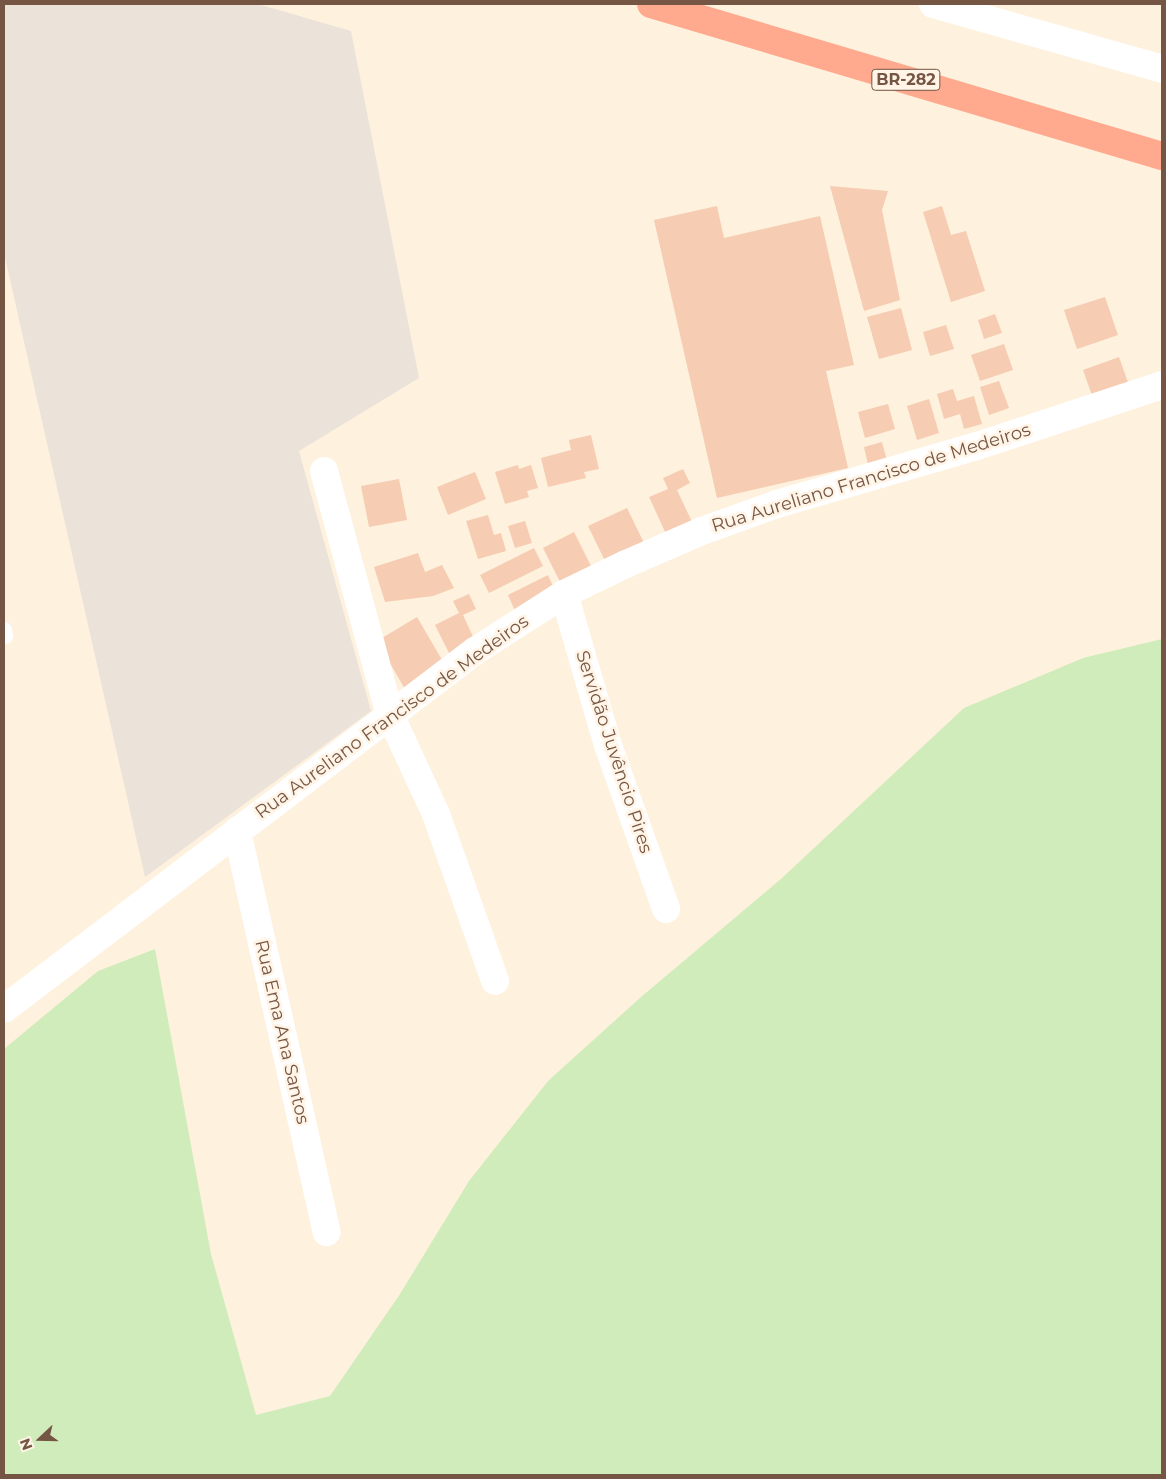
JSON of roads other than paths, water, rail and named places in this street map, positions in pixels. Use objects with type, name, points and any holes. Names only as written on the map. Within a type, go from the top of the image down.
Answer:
[{"type":"highway","name":"BR-282","points":[[651,4],[1162,156]]},
{"type":"street","points":[[932,4],[1162,70]]},
{"type":"street","name":"Rua Aureliano Francisco de Medeiros","points":[[4,1009],[475,651],[564,594],[626,564],[702,531],[777,504],[977,446],[1162,385]]},
{"type":"street","points":[[324,471],[390,715],[436,814],[495,981]]},
{"type":"street","name":"Servidão Juvêncio Pires","points":[[564,594],[608,745],[666,909]]},
{"type":"street","name":"Rua Ema Ana Santos","points":[[237,831],[327,1232]]}]
